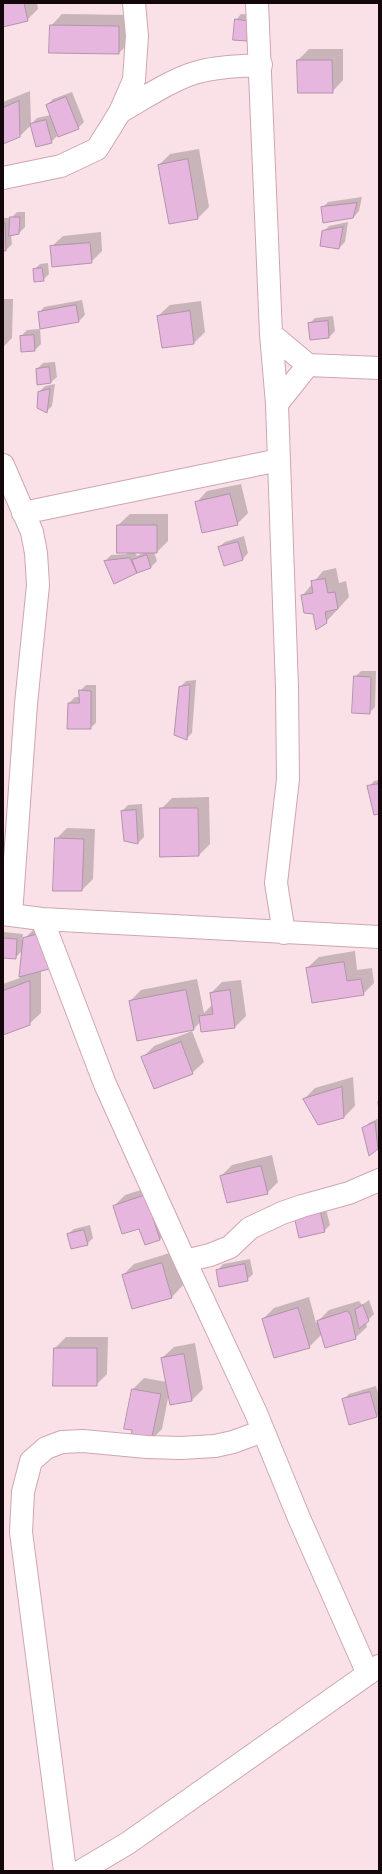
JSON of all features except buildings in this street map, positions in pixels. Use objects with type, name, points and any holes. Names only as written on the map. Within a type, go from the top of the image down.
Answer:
[{"type":"street","points":[[3,178],[61,166],[97,149],[120,112],[134,80],[137,36],[134,3]]},
{"type":"street","points":[[257,3],[271,334],[277,404],[279,460],[288,779],[276,884],[284,933]]},
{"type":"street","points":[[120,112],[171,84],[201,71],[226,67],[260,65]]},
{"type":"street","points":[[271,334],[308,365],[379,368]]},
{"type":"street","points":[[277,404],[308,365]]},
{"type":"street","points":[[23,513],[279,460]]},
{"type":"street","points":[[3,466],[32,532],[36,553],[38,584],[7,914],[42,919],[379,937]]},
{"type":"street","points":[[42,919],[105,1084],[263,1430],[299,1518],[373,1670],[128,1843],[81,1871]]},
{"type":"street","points":[[185,1261],[210,1255],[230,1247],[250,1228],[282,1213],[349,1193],[379,1180]]},
{"type":"street","points":[[65,1871],[21,1532],[23,1492],[31,1461],[46,1448],[62,1442],[83,1441],[181,1448],[227,1444],[263,1430]]}]
